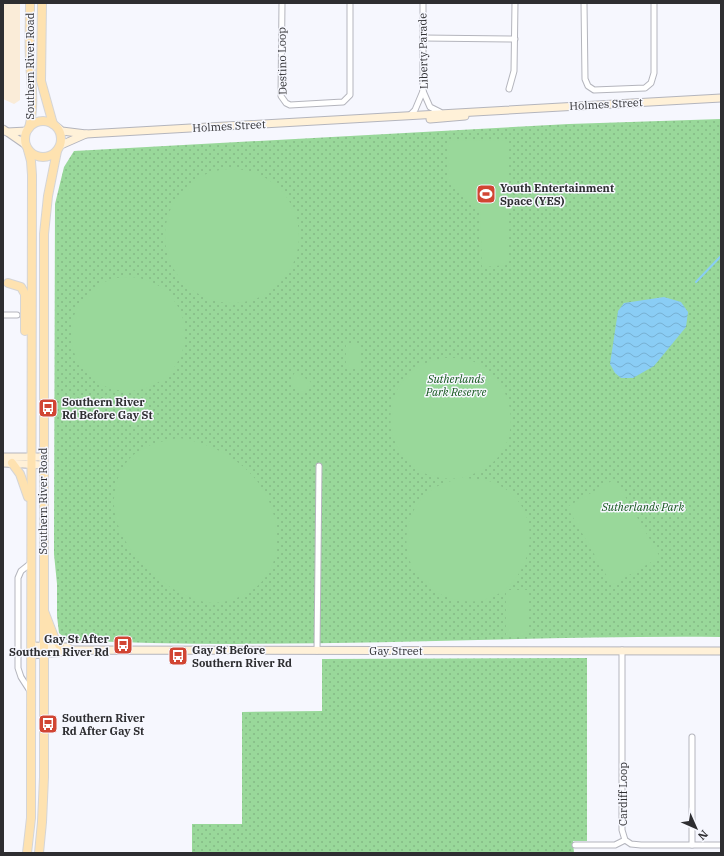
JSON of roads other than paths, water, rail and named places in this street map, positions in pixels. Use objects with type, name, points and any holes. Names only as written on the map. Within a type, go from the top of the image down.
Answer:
[{"type":"main road","name":"Southern River Road","points":[[28,130],[31,111],[32,76],[30,59],[30,3]]},
{"type":"main road","name":"Southern River Road","points":[[42,3],[41,82],[55,126]]},
{"type":"main road","name":"Holmes Street","points":[[55,126],[62,131],[86,134],[721,98]]},
{"type":"main road","name":"Holmes Street","points":[[372,118],[393,121],[450,118],[492,112]]},
{"type":"main road","points":[[5,130],[27,148],[34,156],[43,158],[51,156],[59,148],[61,139],[55,126],[40,121],[28,130],[25,136],[27,148]]},
{"type":"main road","points":[[5,130],[28,130]]},
{"type":"main road","name":"Holmes Street","points":[[59,148],[86,134]]},
{"type":"main road","name":"Southern River Road","points":[[27,148],[32,175],[31,818],[27,853]]},
{"type":"main road","name":"Southern River Road","points":[[39,853],[44,777],[44,234],[48,196],[59,148]]},
{"type":"main road","points":[[6,283],[18,285],[24,291],[25,335],[31,342]]},
{"type":"main road","points":[[3,457],[43,461]]},
{"type":"main road","points":[[3,463],[31,460]]},
{"type":"main road","points":[[12,463],[20,474],[31,506]]},
{"type":"main road","points":[[43,609],[54,637],[60,646]]},
{"type":"main road","name":"Gay Street","points":[[43,650],[60,646],[67,647],[72,650]]},
{"type":"main road","name":"Gay Street","points":[[31,650],[66,652],[72,650],[721,651]]},
{"type":"street","name":"Destino Loop","points":[[282,3],[281,96],[286,103],[290,105],[343,102],[350,95],[350,3]]},
{"type":"street","name":"Liberty Parade","points":[[423,3],[423,92],[430,107],[443,113]]},
{"type":"street","points":[[509,89],[514,71],[515,3]]},
{"type":"street","points":[[584,3],[585,79],[588,86],[594,90],[645,88],[651,83],[654,73],[654,3]]},
{"type":"street","points":[[423,38],[515,39]]},
{"type":"street","points":[[409,116],[415,110],[423,92]]},
{"type":"street","points":[[3,315],[17,315]]},
{"type":"street","points":[[317,651],[319,466]]},
{"type":"street","name":"Southern River Road","points":[[31,564],[18,573],[17,647],[19,672],[31,692]]},
{"type":"street","name":"Cardiff Loop","points":[[622,650],[622,830],[625,840],[631,844],[641,845],[721,845]]},
{"type":"street","points":[[692,737],[692,845]]},
{"type":"street","points":[[575,845],[615,845],[625,840]]},
{"type":"water","points":[[664,297],[681,302],[688,312],[686,327],[654,366],[633,378],[621,378],[615,373],[610,364],[618,311],[624,303]]},
{"type":"waterway","points":[[696,282],[721,256]]},
{"type":"place","name":"Youth Entertainment Space (YES)","points":[[486,194]]},
{"type":"place","name":"Southern River Rd Before Gay St","points":[[48,408]]},
{"type":"place","name":"Gay St After Southern River Rd","points":[[123,645]]},
{"type":"place","name":"Gay St Before Southern River Rd","points":[[178,656]]},
{"type":"place","name":"Southern River Rd After Gay St","points":[[48,724]]},
{"type":"park label","name":"Sutherlands Park Reserve","points":[[456,385]]},
{"type":"park label","name":"Sutherlands Park","points":[[643,507]]}]
